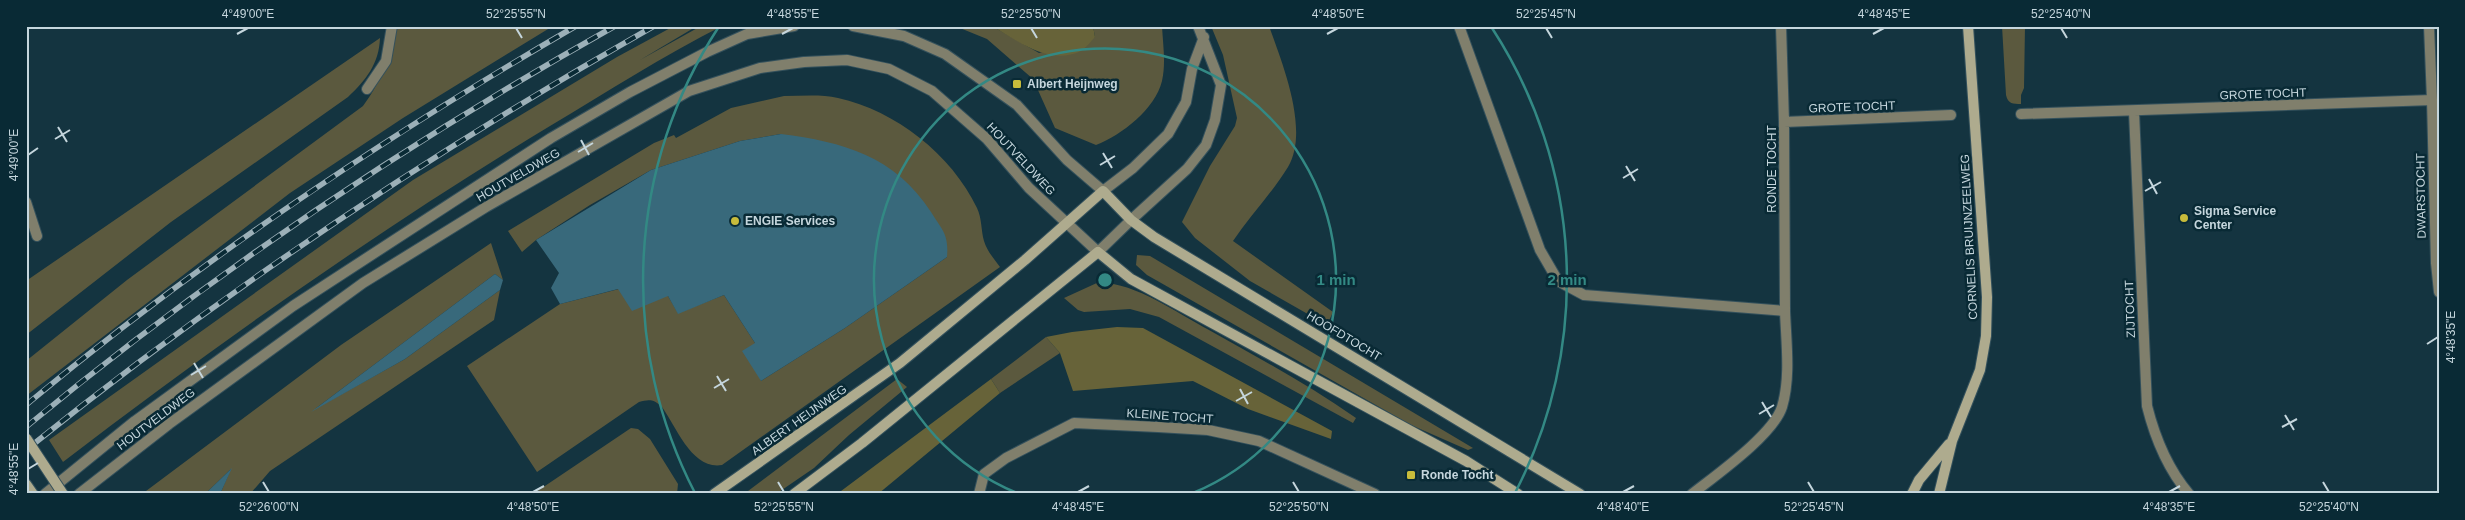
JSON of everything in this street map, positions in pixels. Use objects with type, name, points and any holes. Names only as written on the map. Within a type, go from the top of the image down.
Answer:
[{"type":"main road","name":"CORNELIS BRUIJNZEELWEG","points":[[1939,494],[1952,441],[1980,370],[1986,336],[1987,297],[1968,26]]},
{"type":"main road","name":"HOOFDTOCHT","points":[[1103,190],[1131,220],[1580,494]]},
{"type":"main road","name":"ALBERT HEIJNWEG","points":[[714,494],[886,373],[1025,260],[1103,190]]},
{"type":"main road","points":[[794,494],[862,443],[1098,252],[1131,279],[1466,461],[1518,494]]},
{"type":"main road","points":[[26,438],[64,494]]},
{"type":"main road","name":"CORNELIS BRUIJNZEELWEG","points":[[1912,494],[1919,480],[1952,441]]},
{"type":"main road","points":[[26,484],[33,494]]},
{"type":"street","points":[[368,90],[386,61],[392,26]]},
{"type":"street","name":"HOUTVELDWEG","points":[[46,494],[135,421],[293,306],[551,138],[630,92],[707,52],[747,34],[794,26]]},
{"type":"street","points":[[853,26],[904,36],[945,54],[1017,105],[1067,160],[1103,190],[1133,168],[1168,134],[1186,102],[1192,69],[1204,37]]},
{"type":"street","points":[[1066,223],[1098,252],[1187,169],[1206,145],[1215,120],[1221,85],[1204,37],[1198,26]]},
{"type":"street","points":[[1459,26],[1540,250],[1558,281],[1584,295],[1785,311]]},
{"type":"street","name":"RONDE TOCHT","points":[[1692,494],[1763,435],[1782,408],[1787,370],[1781,26]]},
{"type":"street","points":[[2429,26],[2432,100]]},
{"type":"street","name":"HOUTVELDWEG","points":[[79,494],[168,424],[363,283],[486,207],[689,91],[760,68],[804,62],[847,60],[889,69],[932,91],[987,138],[1029,188],[1066,223]]},
{"type":"street","name":"GROTE TOCHT","points":[[2021,114],[2134,112],[2432,100]]},
{"type":"street","name":"DWARSTOCHT","points":[[2432,100],[2436,263],[2439,292]]},
{"type":"street","name":"ZIJTOCHT","points":[[2134,112],[2147,406],[2154,433],[2165,459],[2189,494]]},
{"type":"street","name":"GROTE TOCHT","points":[[1784,122],[1952,116]]},
{"type":"street","points":[[26,202],[37,236]]},
{"type":"street","name":"KLEINE TOCHT","points":[[979,494],[984,474],[1006,458],[1074,423],[1208,430],[1259,441],[1375,494]]},
{"type":"shaded area","points":[[392,26],[553,26],[403,118],[290,193],[26,396],[26,361],[127,280],[363,106],[380,78],[389,49]]},
{"type":"shaded area","points":[[674,26],[697,26],[640,60],[701,26],[722,26],[657,62],[550,126],[363,245],[181,373],[63,462],[49,440],[413,180],[617,57]]},
{"type":"shaded area","points":[[955,26],[992,26],[1039,53],[1095,37],[1093,26],[1162,26],[1164,61],[1162,81],[1152,101],[1136,120],[1116,135],[1096,145],[1055,128],[1033,79],[987,39]]},
{"type":"shaded area","points":[[992,26],[1093,26],[1095,37],[1081,51],[1058,56],[1046,54],[1024,45]]},
{"type":"shaded area","points":[[1211,26],[1269,26],[1287,77],[1295,116],[1296,135],[1294,152],[1288,167],[1233,241],[1333,312],[1327,325],[1250,281],[1195,238],[1182,222],[1210,166],[1235,126],[1237,118],[1223,55]]},
{"type":"shaded area","points":[[2002,26],[2025,26],[2024,88],[2021,95],[2021,104],[2011,103],[2006,95]]},
{"type":"shaded area","points":[[380,38],[374,64],[348,97],[171,222],[26,335],[26,281]]},
{"type":"shaded area","points":[[784,96],[825,96],[860,104],[901,124],[919,138],[937,153],[966,188],[979,212],[985,245],[1000,267],[722,465],[711,465],[702,461],[694,454],[686,446],[662,407],[656,402],[649,400],[639,402],[537,472],[467,366],[560,304],[619,289],[668,296],[678,313],[724,295],[755,343],[761,381],[845,328],[947,257],[781,134],[740,141],[651,170],[590,205],[536,240],[522,252],[508,231],[654,143],[674,135],[676,138],[731,108]]},
{"type":"shaded area","points":[[491,243],[503,280],[495,274],[315,409],[405,359],[500,290],[494,320],[270,471],[250,494],[220,494],[231,469],[205,494],[142,494],[341,345]]},
{"type":"shaded area","points":[[1137,255],[1150,256],[1473,448],[1468,450],[1411,425],[1147,275],[1136,265]]},
{"type":"shaded area","points":[[1099,282],[1128,288],[1156,300],[1284,372],[1356,418],[1353,423],[1159,317],[1130,309],[1084,312],[1078,310],[1064,298]]},
{"type":"shaded area","points":[[1117,327],[1143,328],[1332,431],[1331,439],[1248,409],[1193,381],[1073,391],[1060,353],[1046,337]]},
{"type":"shaded area","points":[[1046,337],[1060,353],[1000,393],[991,379]]},
{"type":"shaded area","points":[[897,379],[907,387],[849,435],[814,468],[776,494],[744,494]]},
{"type":"shaded area","points":[[991,379],[1000,393],[878,494],[837,494]]},
{"type":"shaded area","points":[[631,428],[638,429],[650,439],[678,484],[677,494],[533,494]]},
{"type":"water","points":[[781,134],[804,137],[846,147],[866,155],[901,177],[917,193],[941,228],[946,237],[947,257],[845,328],[761,381],[742,351],[755,343],[724,295],[678,314],[668,296],[632,311],[618,289],[560,304],[551,288],[559,273],[536,240],[651,170],[740,141]]},
{"type":"water","points":[[495,274],[503,280],[500,290],[405,359],[311,412]]},
{"type":"water","points":[[232,468],[220,494],[205,494]]},
{"type":"railway","points":[[26,405],[157,302],[293,204],[434,112],[576,26]]},
{"type":"railway","points":[[26,427],[166,317],[312,213],[462,116],[615,26]]},
{"type":"railway","points":[[26,450],[176,334],[331,225],[491,123],[654,26]]},
{"type":"place","name":"Albert Heijnweg","points":[[1017,84]]},
{"type":"place","name":"Sigma Service Center","points":[[2184,218]]},
{"type":"place","name":"ENGIE Services","points":[[735,221]]},
{"type":"place","name":"Ronde Tocht","points":[[1411,475]]}]
